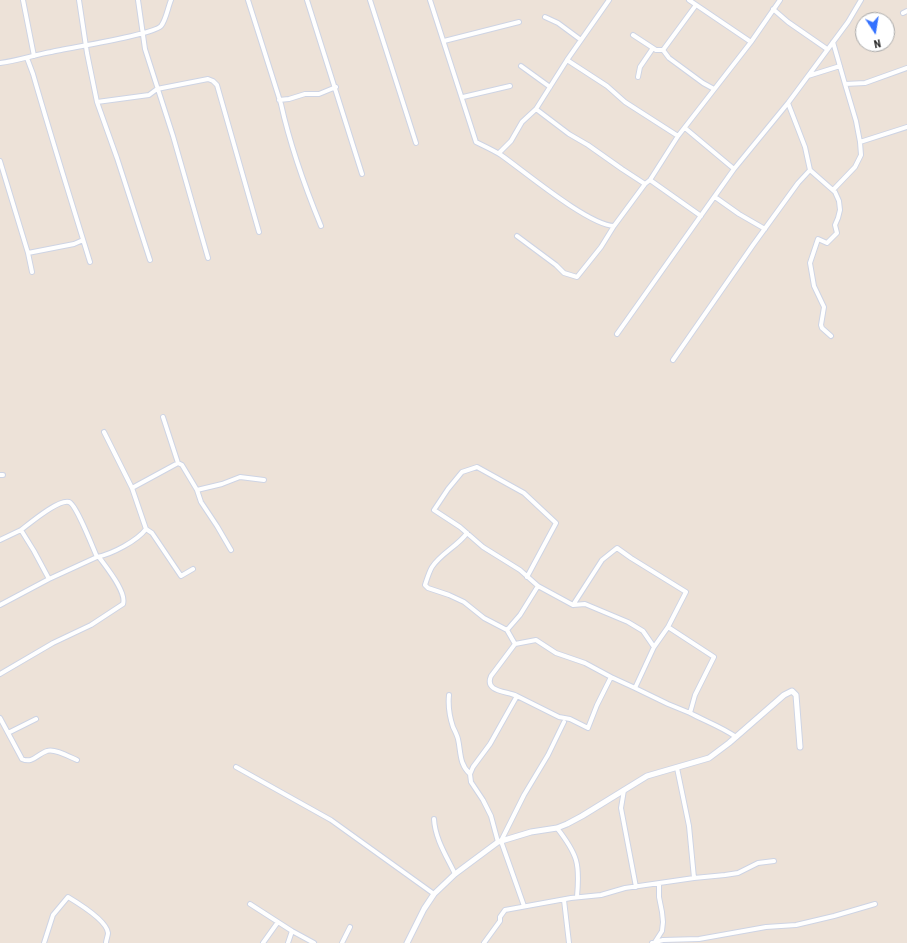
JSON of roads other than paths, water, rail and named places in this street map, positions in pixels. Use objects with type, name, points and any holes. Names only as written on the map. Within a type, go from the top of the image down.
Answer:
[{"type":"street","points":[[23,0],[34,56]]},
{"type":"street","points":[[79,0],[97,102],[150,260]]},
{"type":"street","points":[[138,0],[145,48],[173,136],[208,258]]},
{"type":"street","points":[[0,63],[53,51],[86,46],[158,28],[161,26],[171,0]]},
{"type":"street","points":[[248,0],[306,184],[321,226]]},
{"type":"street","points":[[307,0],[336,87],[362,174]]},
{"type":"street","points":[[370,0],[416,143]]},
{"type":"street","points":[[430,0],[463,97],[476,142],[499,154],[583,214],[608,226],[614,226]]},
{"type":"street","points":[[499,154],[511,141],[522,122],[536,109],[566,60],[610,0]]},
{"type":"street","points":[[689,0],[750,42]]},
{"type":"street","points":[[517,236],[556,265],[564,273],[577,277],[601,247],[614,226],[645,184],[650,180],[678,136],[780,0]]},
{"type":"street","points":[[617,334],[734,169],[788,103],[848,22],[861,0]]},
{"type":"street","points":[[662,50],[696,5]]},
{"type":"street","points":[[773,9],[788,22],[827,49]]},
{"type":"street","points":[[545,17],[558,23],[581,40]]},
{"type":"street","points":[[444,41],[519,22]]},
{"type":"street","points":[[633,35],[656,50],[662,50],[669,58],[702,83],[714,89]]},
{"type":"street","points":[[833,42],[856,121],[861,155],[856,167],[833,190]]},
{"type":"street","points":[[638,77],[640,67],[653,48]]},
{"type":"street","points":[[27,58],[90,262]]},
{"type":"street","points":[[566,60],[607,86],[625,102],[678,136]]},
{"type":"street","points":[[521,66],[550,87]]},
{"type":"street","points":[[807,76],[840,66]]},
{"type":"street","points":[[845,84],[855,82],[860,84],[865,83],[907,68]]},
{"type":"street","points":[[97,102],[149,94],[157,88],[211,79],[215,83],[259,232]]},
{"type":"street","points":[[463,97],[510,86]]},
{"type":"street","points":[[279,100],[289,99],[305,94],[319,94],[336,87]]},
{"type":"street","points":[[788,103],[804,147],[810,170],[833,190],[839,201],[840,210],[835,225],[837,233],[827,243],[818,239],[810,263],[814,286],[824,307],[821,325],[830,336]]},
{"type":"street","points":[[536,109],[569,134],[588,145],[645,184]]},
{"type":"street","points":[[860,142],[907,127]]},
{"type":"street","points":[[685,128],[698,137],[734,169]]},
{"type":"street","points":[[0,161],[28,253],[32,272]]},
{"type":"street","points":[[672,360],[798,183],[810,170]]},
{"type":"street","points":[[650,180],[701,216]]},
{"type":"street","points":[[715,197],[739,214],[765,229]]},
{"type":"street","points":[[28,253],[74,244],[83,240]]},
{"type":"street","points":[[163,417],[178,463],[185,469],[197,490],[201,502],[231,550]]},
{"type":"street","points":[[104,432],[132,488],[146,529],[152,532],[162,545],[181,576],[193,569]]},
{"type":"street","points":[[132,488],[178,463]]},
{"type":"street","points":[[527,576],[556,523],[524,493],[477,467],[462,472],[434,510],[460,527],[483,547],[520,570],[538,586],[573,605],[585,604],[628,622],[643,631],[654,647]]},
{"type":"street","points":[[197,490],[222,484],[240,477],[264,480]]},
{"type":"street","points":[[0,540],[21,530],[49,509],[69,502],[77,512],[98,557],[121,589],[124,601],[123,604],[91,625],[52,643],[0,674]]},
{"type":"street","points":[[0,605],[98,557],[107,555],[142,534],[146,529]]},
{"type":"street","points":[[21,530],[49,580]]},
{"type":"street","points":[[467,533],[463,539],[446,551],[432,566],[425,585],[428,588],[464,602],[484,618],[507,630],[515,644]]},
{"type":"street","points":[[573,605],[602,560],[617,548],[686,592],[668,627],[654,647],[635,688]]},
{"type":"street","points":[[507,630],[520,616],[538,586]]},
{"type":"street","points":[[668,627],[714,656],[695,695],[690,713]]},
{"type":"street","points":[[611,677],[597,705],[588,728],[570,719],[559,717],[511,693],[493,688],[490,686],[489,681],[491,676],[515,644],[536,640],[556,653],[585,663],[611,677],[721,728],[736,737]]},
{"type":"street","points":[[407,943],[424,909],[434,894],[455,874],[500,841],[531,832],[557,828],[582,816],[647,776],[709,758],[736,737],[784,695],[792,691],[796,695],[800,747]]},
{"type":"street","points":[[449,695],[449,709],[452,725],[459,740],[460,756],[463,765],[470,774]]},
{"type":"street","points":[[517,696],[490,744],[473,767],[470,774],[471,782],[483,800],[490,816],[524,906]]},
{"type":"street","points":[[0,718],[22,759],[26,761],[32,760],[47,750],[53,750],[77,760]]},
{"type":"street","points":[[8,733],[36,719]]},
{"type":"street","points":[[500,841],[524,795],[548,755],[564,722]]},
{"type":"street","points":[[236,767],[331,820],[434,894]]},
{"type":"street","points":[[677,768],[689,826],[694,878]]},
{"type":"street","points":[[624,790],[622,813],[636,887]]},
{"type":"street","points":[[434,819],[435,831],[455,874]]},
{"type":"street","points":[[557,828],[577,860],[579,875],[577,897]]},
{"type":"street","points":[[484,943],[496,928],[502,913],[505,910],[577,897],[601,895],[625,888],[738,873],[758,863],[774,861]]},
{"type":"street","points":[[654,943],[662,931],[663,922],[659,897],[659,884]]},
{"type":"street","points":[[44,943],[53,915],[68,897],[84,906],[105,927],[108,932],[106,943]]},
{"type":"street","points":[[564,900],[569,943]]},
{"type":"street","points":[[250,904],[292,931],[314,943]]},
{"type":"street","points":[[654,943],[663,940],[699,939],[766,927],[796,925],[875,904]]},
{"type":"street","points":[[263,943],[278,922]]},
{"type":"street","points":[[342,943],[350,927]]},
{"type":"street","points":[[288,943],[292,931]]}]
